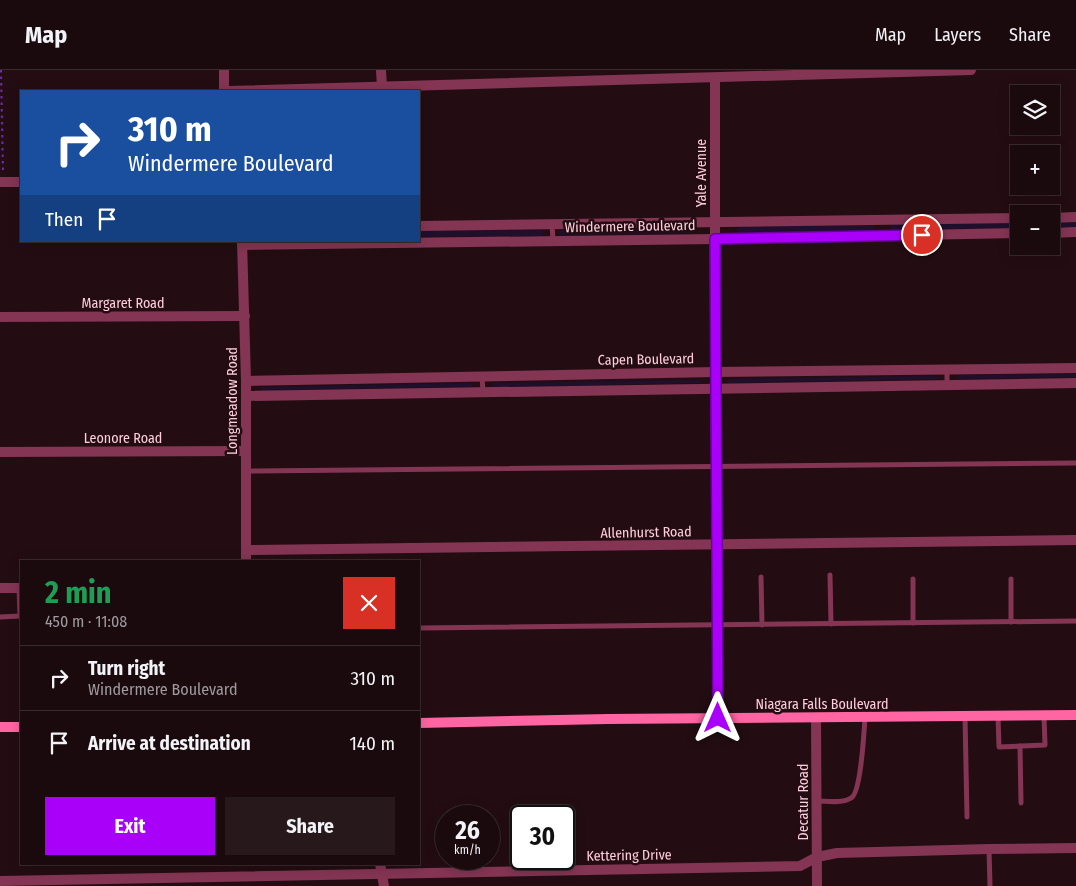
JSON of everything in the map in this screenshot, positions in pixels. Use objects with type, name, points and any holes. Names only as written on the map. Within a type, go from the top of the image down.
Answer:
[{"type":"main road","name":"Niagara Falls Boulevard","points":[[420,723],[1076,715]]},
{"type":"main road","points":[[0,727],[20,727]]},
{"type":"street","points":[[224,70],[224,90]]},
{"type":"street","points":[[381,70],[382,88]]},
{"type":"street","points":[[280,90],[971,70]]},
{"type":"street","name":"Yale Avenue","points":[[715,78],[718,718]]},
{"type":"street","points":[[2,179],[20,182]]},
{"type":"street","points":[[1060,218],[1076,217]]},
{"type":"street","name":"Windermere Boulevard","points":[[420,226],[1010,218]]},
{"type":"street","points":[[1060,232],[1076,232]]},
{"type":"street","name":"Windermere Boulevard","points":[[420,242],[1010,233]]},
{"type":"street","name":"Windermere Boulevard","points":[[242,243],[410,242]]},
{"type":"street","name":"Longmeadow Road","points":[[242,243],[246,381],[246,560]]},
{"type":"street","name":"Margaret Road","points":[[0,317],[245,316]]},
{"type":"street","name":"Capen Boulevard","points":[[246,381],[715,372],[1076,368]]},
{"type":"street","points":[[246,396],[1076,383]]},
{"type":"street","name":"Leonore Road","points":[[0,452],[246,451]]},
{"type":"street","name":"Allenhurst Road","points":[[246,550],[1076,540]]},
{"type":"street","points":[[0,588],[20,588]]},
{"type":"street","name":"Decatur Road","points":[[816,718],[817,886]]},
{"type":"street","name":"Kettering Drive","points":[[0,881],[381,868],[800,866],[817,857],[837,853],[989,848],[1076,848]]},
{"type":"street","points":[[381,868],[384,886]]},
{"type":"lane","points":[[883,220],[884,236]]},
{"type":"lane","points":[[552,224],[553,241]]},
{"type":"lane","points":[[947,370],[947,385]]},
{"type":"lane","points":[[482,376],[483,392]]},
{"type":"lane","points":[[246,471],[424,471],[1076,463]]},
{"type":"lane","points":[[830,575],[831,624]]},
{"type":"lane","points":[[761,578],[762,625]]},
{"type":"lane","points":[[913,579],[913,623]]},
{"type":"lane","points":[[1011,579],[1011,622]]},
{"type":"lane","points":[[0,616],[20,616],[20,588]]},
{"type":"lane","points":[[420,628],[1076,622]]},
{"type":"lane","points":[[965,716],[967,817]]},
{"type":"lane","points":[[998,716],[999,747],[1045,746],[1044,716]]},
{"type":"lane","points":[[816,801],[845,801],[853,798],[856,793],[865,718]]},
{"type":"lane","points":[[1020,746],[1022,803]]},
{"type":"lane","points":[[989,848],[990,886]]},
{"type":"path","points":[[1,70],[2,179]]},
{"type":"shaded area","points":[[1060,221],[1076,221],[1076,227],[1060,227]]},
{"type":"shaded area","points":[[1010,222],[1010,228],[893,230],[890,227],[893,224]]},
{"type":"shaded area","points":[[873,224],[875,227],[873,230],[739,233],[736,230],[739,226]]},
{"type":"shaded area","points":[[691,227],[694,230],[691,233],[562,236],[559,233],[562,229]]},
{"type":"shaded area","points":[[542,230],[544,233],[542,236],[420,237],[420,231]]},
{"type":"shaded area","points":[[1076,374],[1076,377],[959,379],[958,377],[959,375]]},
{"type":"shaded area","points":[[936,376],[938,378],[936,379],[729,383],[727,381],[729,379]]},
{"type":"shaded area","points":[[701,380],[701,383],[494,387],[492,385],[494,383]]},
{"type":"shaded area","points":[[471,383],[473,385],[471,387],[261,389],[263,387]]},
{"type":"route","points":[[718,718],[715,239],[922,235]]}]
